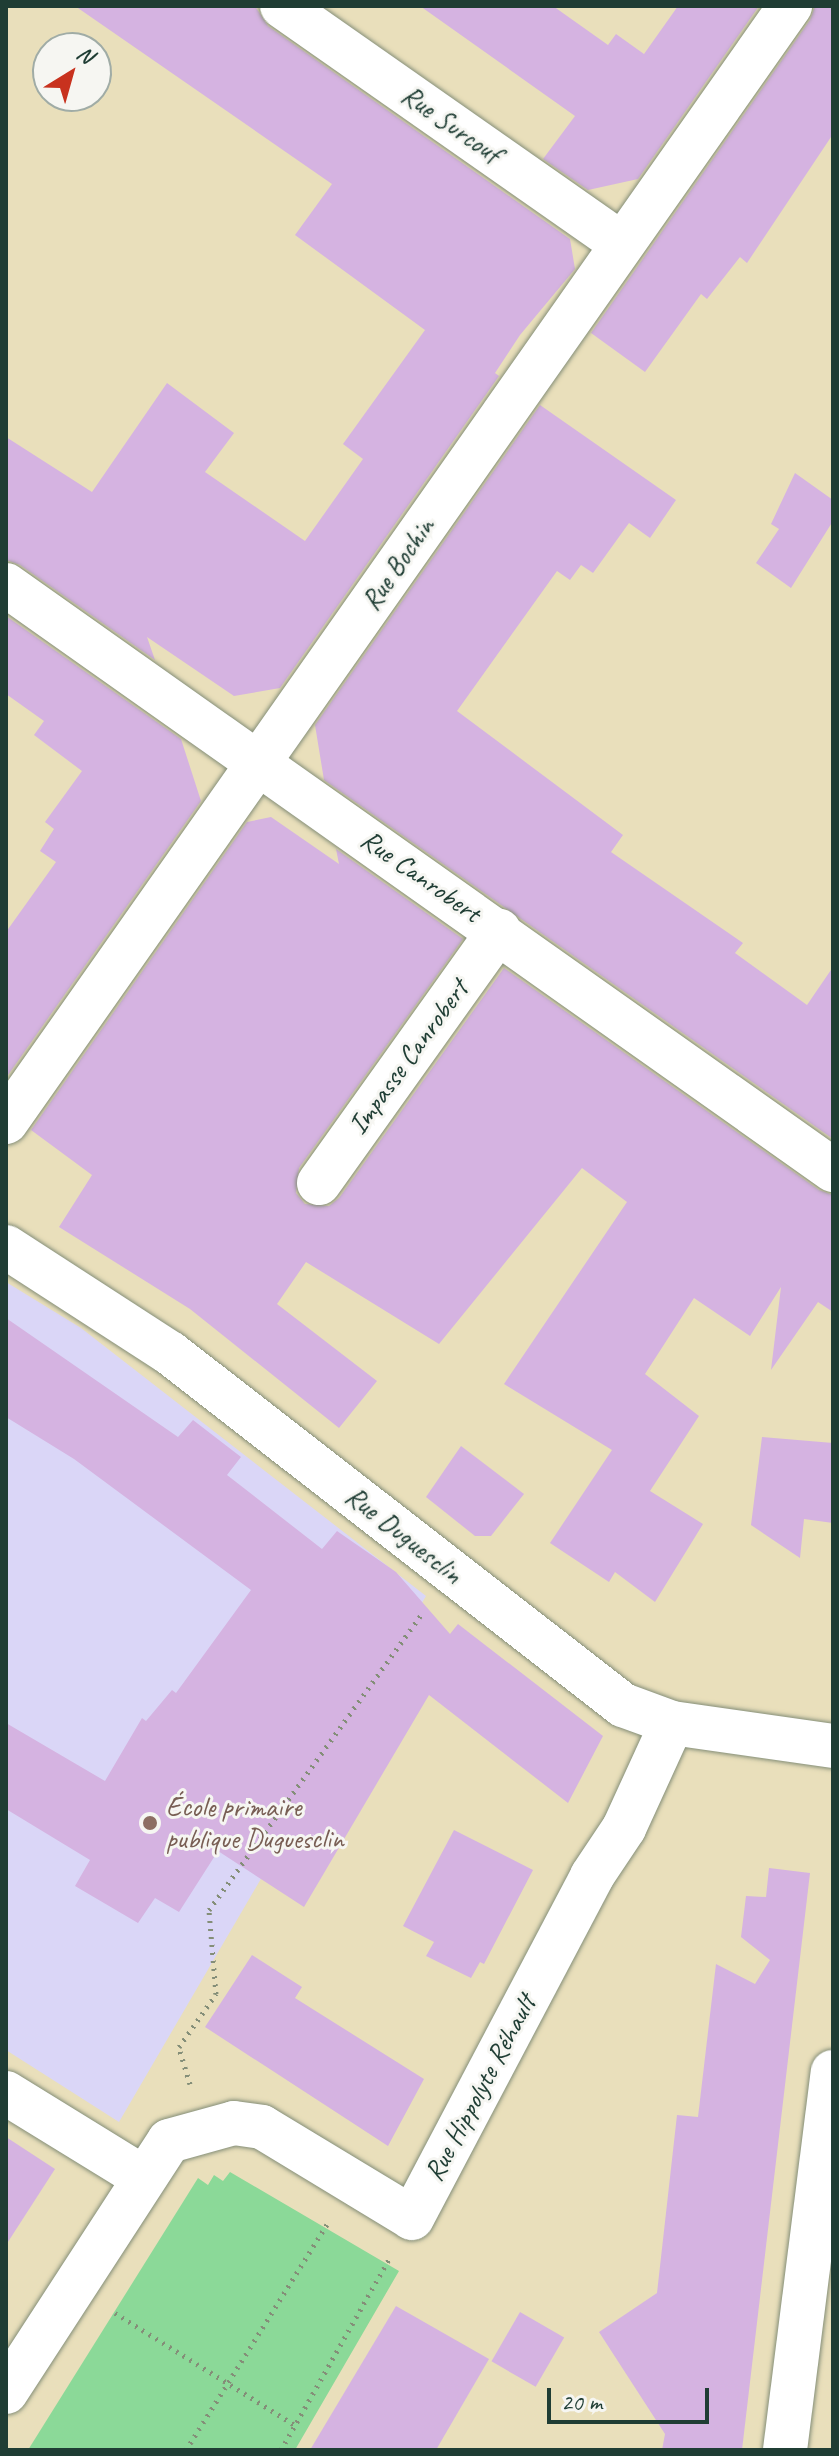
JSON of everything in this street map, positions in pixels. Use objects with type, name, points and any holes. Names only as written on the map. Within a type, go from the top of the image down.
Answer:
[{"type":"street","name":"Rue Surcouf","points":[[282,6],[620,243]]},
{"type":"street","name":"Rue Bochin","points":[[6,1122],[620,243],[790,6]]},
{"type":"street","name":"Rue Canrobert","points":[[6,585],[833,1170]]},
{"type":"street","name":"Impasse Canrobert","points":[[319,1183],[499,931]]},
{"type":"street","name":"Rue Duguesclin","points":[[6,1247],[170,1353],[623,1705],[672,1723],[833,1746]]},
{"type":"street","name":"Rue Hippolyte Réhault","points":[[412,2218],[592,1876],[624,1828],[672,1723]]},
{"type":"street","points":[[785,2450],[833,2072]]},
{"type":"street","points":[[6,2093],[144,2178]]},
{"type":"street","points":[[6,2392],[169,2141],[204,2128],[234,2123],[262,2127],[412,2218]]},
{"type":"path","points":[[204,2128],[179,2047],[216,1994],[209,1910],[425,1610],[456,1576]]},
{"type":"path","points":[[186,2450],[353,2182]]},
{"type":"path","points":[[281,2450],[412,2218]]},
{"type":"path","points":[[74,2286],[295,2425]]},
{"type":"shaded area","name":"École primaire publique Duguesclin","points":[[6,1282],[81,1328],[426,1596],[119,2122],[6,2050]]},
{"type":"green space","points":[[230,2172],[399,2271],[295,2450],[28,2450],[198,2178],[208,2185],[214,2175],[223,2181]]},
{"type":"building","points":[[75,6],[255,6],[268,26],[570,239],[575,269],[520,335],[495,373],[499,376],[280,688],[234,696],[147,637],[155,660],[20,565],[6,560],[6,437],[92,492],[167,383],[234,433],[205,472],[305,541],[363,459],[343,444],[425,330],[295,235],[332,184]]},
{"type":"building","points":[[420,6],[553,6],[608,45],[616,34],[644,54],[678,6],[759,6],[638,179],[588,190],[543,159],[575,116]]},
{"type":"building","points":[[815,6],[833,6],[833,134],[747,263],[740,257],[707,299],[701,294],[645,372],[591,333],[810,20]]},
{"type":"building","points":[[540,405],[676,500],[650,538],[629,523],[593,573],[581,565],[570,580],[557,571],[457,711],[623,835],[611,852],[743,943],[735,953],[807,1005],[833,967],[833,1139],[324,780],[315,725]]},
{"type":"building","points":[[795,473],[833,500],[833,521],[791,588],[756,563],[779,529],[771,524]]},
{"type":"building","points":[[6,616],[181,739],[201,801],[6,1078],[6,932],[56,862],[40,851],[54,829],[45,822],[82,771],[34,735],[44,721],[6,694]]},
{"type":"building","points":[[271,817],[339,864],[336,849],[463,939],[299,1168],[296,1193],[305,1204],[329,1206],[339,1198],[504,968],[819,1190],[833,1195],[833,1312],[818,1302],[771,1370],[781,1287],[750,1336],[694,1298],[645,1374],[699,1416],[650,1491],[703,1524],[655,1602],[615,1572],[609,1582],[550,1543],[612,1450],[504,1384],[627,1202],[582,1168],[439,1344],[306,1262],[277,1304],[377,1381],[339,1428],[190,1309],[59,1227],[92,1175],[31,1130],[247,822]]},
{"type":"building","points":[[6,1318],[178,1437],[193,1420],[241,1457],[227,1475],[322,1549],[337,1531],[396,1572],[450,1634],[458,1624],[603,1736],[568,1803],[429,1695],[304,1907],[218,1851],[179,1912],[155,1898],[138,1923],[75,1886],[90,1860],[6,1809],[6,1723],[105,1781],[142,1718],[146,1721],[172,1690],[176,1693],[251,1590],[74,1459],[6,1417]]},
{"type":"building","points":[[762,1437],[833,1443],[833,1523],[804,1519],[800,1558],[751,1525]]},
{"type":"building","points":[[461,1446],[524,1494],[491,1536],[475,1536],[426,1497]]},
{"type":"building","points":[[454,1830],[533,1870],[484,1964],[480,1962],[471,1978],[426,1956],[434,1942],[403,1926]]},
{"type":"building","points":[[769,1868],[810,1873],[742,2450],[662,2450],[665,2434],[599,2332],[657,2293],[677,2115],[698,2117],[716,1964],[755,1984],[770,1960],[741,1937],[746,1896],[766,1897]]},
{"type":"building","points":[[252,1955],[302,1987],[295,1998],[424,2079],[388,2146],[205,2027]]},
{"type":"building","points":[[6,2137],[55,2169],[6,2245]]},
{"type":"building","points":[[396,2306],[489,2359],[436,2450],[310,2450]]},
{"type":"building","points":[[520,2312],[564,2338],[536,2387],[492,2361]]},
{"type":"place","name":"École primaire publique Duguesclin","points":[[150,1823]]}]
